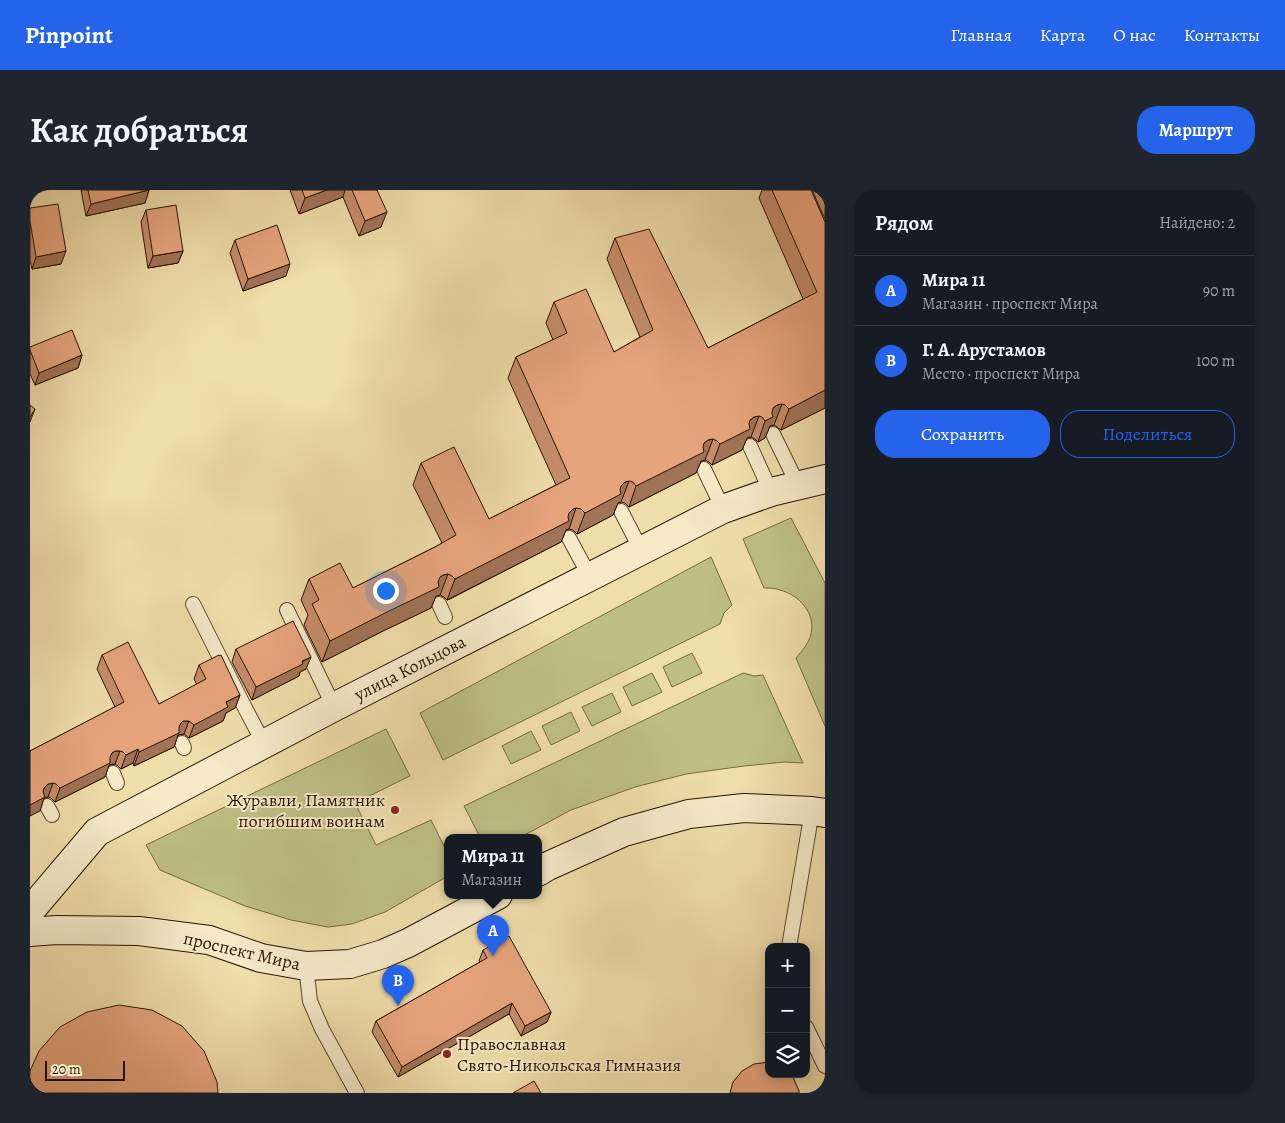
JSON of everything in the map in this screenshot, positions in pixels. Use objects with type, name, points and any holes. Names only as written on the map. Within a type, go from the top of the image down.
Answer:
[{"type":"street","name":"улица Кольцова","points":[[30,911],[97,832],[334,707],[723,509],[771,492],[825,479]]},
{"type":"street","points":[[542,870],[624,832],[689,814],[744,808],[819,812]]},
{"type":"street","name":"проспект Мира","points":[[30,932],[56,930],[148,932],[209,940],[261,958],[306,966],[350,964],[383,954],[408,943],[490,899]]},
{"type":"lane","points":[[774,434],[798,485]]},
{"type":"lane","points":[[750,446],[771,492]]},
{"type":"lane","points":[[704,469],[723,509]]},
{"type":"lane","points":[[620,511],[641,550]]},
{"type":"lane","points":[[569,538],[590,577]]},
{"type":"lane","points":[[193,604],[264,744]]},
{"type":"lane","points":[[287,610],[334,707]]},
{"type":"lane","points":[[790,943],[819,812]]},
{"type":"lane","points":[[306,966],[310,1000],[322,1029],[357,1093]]},
{"type":"lane","points":[[809,1033],[825,1066]]},
{"type":"green space","points":[[791,518],[825,583],[825,726],[796,658],[807,644],[811,634],[812,626],[808,612],[794,596],[787,592],[764,588],[743,539]]},
{"type":"green space","points":[[711,557],[732,605],[724,613],[720,624],[443,760],[420,713]]},
{"type":"green space","points":[[692,653],[702,673],[672,687],[663,667]]},
{"type":"green space","points":[[652,673],[662,692],[632,706],[623,687]]},
{"type":"green space","points":[[743,673],[754,676],[763,675],[803,763],[785,762],[686,774],[635,787],[571,810],[527,834],[478,834],[464,806]]},
{"type":"green space","points":[[612,693],[621,712],[592,726],[582,707]]},
{"type":"green space","points":[[571,712],[580,731],[551,745],[542,726]]},
{"type":"green space","points":[[386,729],[410,776],[355,803],[376,845],[431,820],[444,846],[444,878],[385,912],[352,924],[328,927],[291,920],[245,906],[160,870],[146,845]]},
{"type":"green space","points":[[531,731],[541,750],[511,764],[502,746]]},
{"type":"building","points":[[88,190],[149,190],[91,204]]},
{"type":"building","points":[[302,190],[327,190],[305,198]]},
{"type":"building","points":[[352,190],[377,190],[387,212],[365,221]]},
{"type":"building","points":[[772,190],[811,190],[825,222],[825,390],[789,409],[782,404],[777,405],[773,408],[773,417],[765,421],[762,417],[754,417],[750,420],[750,429],[720,444],[713,439],[708,440],[704,443],[704,452],[636,486],[633,482],[625,482],[621,486],[621,494],[585,513],[581,509],[573,509],[569,513],[569,521],[455,579],[448,574],[443,575],[438,582],[439,587],[330,641],[312,604],[319,600],[309,579],[340,563],[353,588],[456,535],[421,463],[454,447],[489,519],[570,478],[516,357],[567,333],[554,302],[586,289],[614,352],[653,330],[615,238],[649,229],[708,348],[817,292]]},
{"type":"building","points":[[58,204],[66,251],[36,257],[30,221],[30,208]]},
{"type":"building","points":[[176,205],[183,251],[153,256],[146,210]]},
{"type":"building","points":[[277,225],[290,264],[248,279],[235,240]]},
{"type":"building","points":[[72,330],[82,355],[39,373],[30,347]]},
{"type":"building","points":[[30,405],[35,409],[30,417]]},
{"type":"building","points":[[293,621],[311,657],[302,661],[303,664],[256,687],[236,649]]},
{"type":"building","points":[[128,642],[159,704],[206,679],[199,665],[219,655],[221,655],[240,695],[226,702],[228,707],[194,725],[189,721],[183,721],[179,727],[179,733],[139,752],[138,749],[126,755],[123,752],[115,751],[110,757],[110,763],[60,788],[53,783],[48,784],[43,792],[45,797],[30,805],[30,751],[124,702],[102,655]]},
{"type":"building","points":[[509,936],[551,1012],[525,1026],[512,1003],[402,1067],[376,1021],[487,958],[483,950]]},
{"type":"building","points":[[119,1005],[152,1010],[182,1026],[204,1051],[217,1082],[218,1093],[30,1093],[30,1071],[39,1051],[60,1027],[87,1012]]},
{"type":"building","points":[[765,1063],[765,1078],[793,1078],[799,1093],[730,1093],[733,1082],[742,1071],[754,1064]]},
{"type":"building","points":[[534,1081],[541,1093],[513,1093]]},
{"type":"place","name":"Журавли, Памятник погибшим воинам","points":[[395,810]]},
{"type":"place","name":"Мира 11","points":[[493,956]]},
{"type":"place","name":"Г. А. Арустамов","points":[[398,1006]]},
{"type":"place","name":"Православная Свято-Никольская Гимназия","points":[[447,1054]]}]
